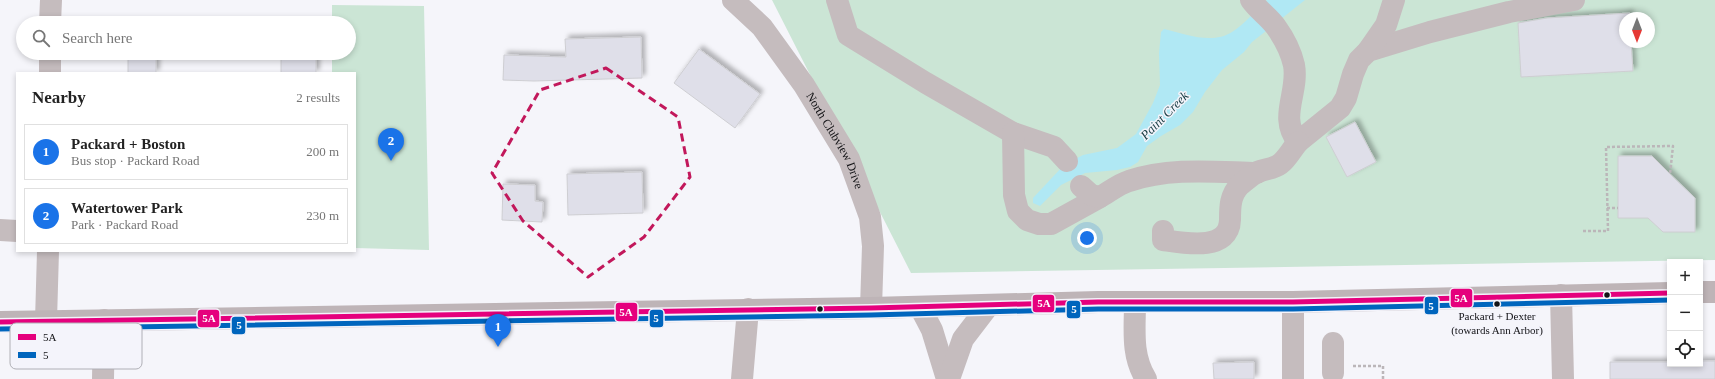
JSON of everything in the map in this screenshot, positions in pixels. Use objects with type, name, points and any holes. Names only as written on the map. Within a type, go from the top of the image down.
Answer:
[{"type":"main road","points":[[1703,292],[1715,292]]},
{"type":"main road","points":[[0,322],[46,320],[871,308],[1135,302],[1293,302],[1667,293]]},
{"type":"street","points":[[50,0],[50,16]]},
{"type":"street","name":"North Clubview Drive","points":[[733,0],[762,27],[804,85],[849,159],[870,217],[873,246],[871,308]]},
{"type":"street","points":[[836,0],[848,35],[926,83],[1013,133],[1054,147],[1067,161]]},
{"type":"street","points":[[1013,133],[1014,196],[1018,211],[1027,220],[1039,224],[1051,224],[1128,181],[1156,174],[1191,172],[1257,173],[1266,171],[1281,163],[1298,142],[1340,108],[1346,98],[1359,60],[1368,52],[1386,25],[1394,0]]},
{"type":"street","points":[[1368,52],[1430,32],[1509,12],[1574,0]]},
{"type":"street","points":[[1253,3],[1276,26],[1289,50],[1294,66],[1294,80],[1288,121],[1291,133],[1298,142]]},
{"type":"street","points":[[50,60],[50,72]]},
{"type":"street","points":[[1163,231],[1163,240],[1204,243],[1214,242],[1222,237],[1228,230],[1231,199],[1239,186],[1257,173]]},
{"type":"street","points":[[1081,186],[1091,195],[1100,198]]},
{"type":"street","points":[[0,230],[16,231]]},
{"type":"street","points":[[46,320],[48,252]]},
{"type":"street","points":[[1561,295],[1563,379]]},
{"type":"street","points":[[1135,302],[1135,350],[1140,369],[1146,379]]},
{"type":"street","points":[[1293,302],[1293,379]]},
{"type":"street","points":[[948,379],[963,339],[989,305]]},
{"type":"street","points":[[920,307],[932,330],[948,379]]},
{"type":"street","points":[[742,379],[748,309]]},
{"type":"street","points":[[1333,343],[1340,369]]},
{"type":"street","points":[[103,369],[103,379]]},
{"type":"path","points":[[1583,231],[1608,231],[1606,147],[1673,146],[1670,174]]},
{"type":"path","points":[[1608,208],[1618,208]]},
{"type":"path","points":[[1340,369],[1383,366],[1384,379]]},
{"type":"highlighted area","points":[[606,68],[678,117],[690,177],[644,237],[588,277],[523,221],[492,173],[540,90]]},
{"type":"green space","points":[[772,0],[1715,0],[1715,260],[1667,259],[1667,261],[911,273]]},
{"type":"green space","points":[[332,5],[424,6],[429,250],[356,248],[356,72],[332,72],[332,60],[356,60],[356,16],[332,16]]},
{"type":"water","name":"Paint Creek","points":[[1267,0],[1305,0],[1252,42],[1244,52],[1222,70],[1205,92],[1193,112],[1180,125],[1147,146],[1138,162],[1130,167],[1117,170],[1085,173],[1061,185],[1040,206],[1033,203],[1033,198],[1064,165],[1083,155],[1117,148],[1136,134],[1153,103],[1160,85],[1159,53],[1161,32],[1164,29],[1189,36],[1216,38],[1224,36],[1241,25]]},
{"type":"building","points":[[1619,14],[1619,48],[1631,48],[1633,71],[1521,77],[1518,23],[1547,18]]},
{"type":"building","points":[[641,37],[642,78],[534,81],[503,80],[504,55],[566,57],[565,39]]},
{"type":"building","points":[[699,49],[760,94],[735,128],[674,83]]},
{"type":"building","points":[[128,60],[156,60],[156,72],[128,72]]},
{"type":"building","points":[[281,60],[316,60],[316,72],[281,72]]},
{"type":"building","points":[[1355,122],[1376,162],[1347,177],[1326,137]]},
{"type":"building","points":[[1618,156],[1652,156],[1695,198],[1695,232],[1663,232],[1648,218],[1618,218]]},
{"type":"building","points":[[642,172],[643,213],[568,215],[567,174]]},
{"type":"building","points":[[503,184],[535,185],[535,201],[543,202],[542,222],[502,220]]},
{"type":"building","points":[[1703,361],[1715,361],[1715,379],[1610,379],[1610,362],[1667,362],[1667,367],[1703,367]]},
{"type":"building","points":[[1254,362],[1254,379],[1214,379],[1213,363]]},
{"type":"transit line","name":"5A","points":[[0,322],[871,308],[1098,302],[1293,302],[1667,293]]},
{"type":"transit line","name":"5","points":[[142,327],[871,315],[1098,309],[1293,309],[1667,300]]},
{"type":"transit line","name":"5","points":[[0,329],[10,329]]},
{"type":"place","name":"Watertower Park","points":[[391,161]]},
{"type":"place","name":"Packard + Dexter (towards Ann Arbor)","points":[[1497,304]]},
{"type":"place","name":"Packard + Boston","points":[[498,347]]}]
